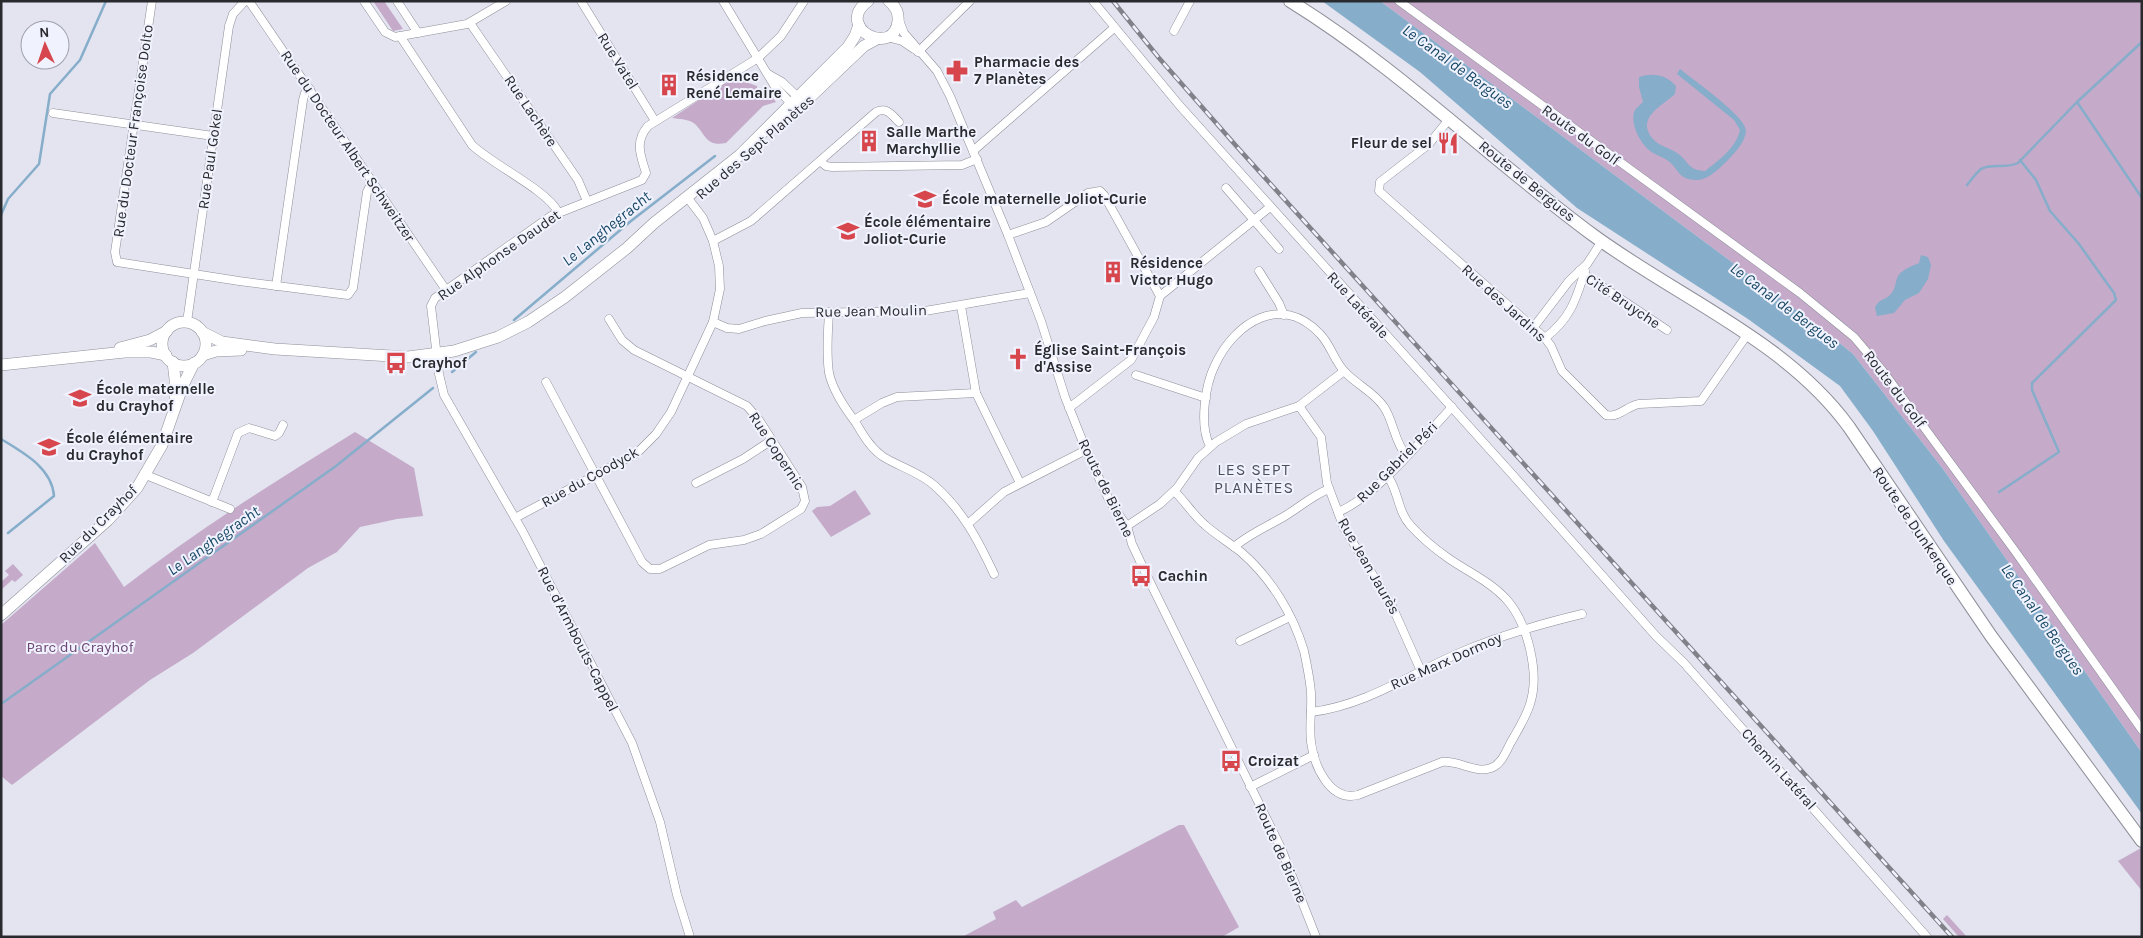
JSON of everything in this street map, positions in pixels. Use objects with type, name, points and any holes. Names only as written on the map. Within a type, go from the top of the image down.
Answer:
[{"type":"main road","name":"Route de Bergues","points":[[1290,1],[1366,51],[1602,241],[1771,351]]},
{"type":"main road","name":"Route de Dunkerque","points":[[1771,351],[1817,388],[1844,420],[1972,610],[2142,842]]},
{"type":"street","name":"Rue du Docteur Françoise Dolto","points":[[152,1],[115,252],[116,261],[120,264],[194,274]]},
{"type":"street","name":"Rue Paul Gokel","points":[[187,322],[230,22],[236,10],[245,1]]},
{"type":"street","name":"Rue du Docteur Albert Schweitzer","points":[[249,1],[446,290]]},
{"type":"street","points":[[364,1],[387,34],[393,36],[470,23],[506,1]]},
{"type":"street","points":[[397,1],[418,32]]},
{"type":"street","name":"Rue Vatel","points":[[581,1],[654,121]]},
{"type":"street","points":[[723,1],[768,74],[782,82],[798,104]]},
{"type":"street","points":[[654,121],[758,58],[781,36],[804,1]]},
{"type":"street","name":"Rue des Sept Planètes","points":[[798,104],[850,44],[859,25],[860,10],[868,1]]},
{"type":"street","points":[[859,25],[864,34],[882,38],[894,32],[898,11],[889,1]]},
{"type":"street","points":[[919,51],[970,1]]},
{"type":"street","name":"Rue Latérale","points":[[1093,1],[1156,80],[1628,604]]},
{"type":"street","points":[[1174,31],[1190,1]]},
{"type":"street","name":"Route du Golf","points":[[1399,1],[1783,280],[1859,342],[2015,551],[2142,730]]},
{"type":"street","name":"Route de Bierne","points":[[898,11],[903,30],[927,59],[947,90],[1008,235],[1069,408],[1086,450],[1110,502],[1127,526],[1134,549],[1291,870],[1316,937]]},
{"type":"street","name":"Rue Lachère","points":[[470,23],[578,180],[587,201]]},
{"type":"street","points":[[973,151],[1114,28]]},
{"type":"street","points":[[400,36],[472,145],[548,200],[558,212]]},
{"type":"street","name":"Rue des Sept Planètes","points":[[275,349],[397,356],[436,354],[489,340],[528,322],[565,297],[654,223],[689,200],[862,48],[882,38]]},
{"type":"street","name":"Route de Bierne","points":[[882,38],[902,41],[919,51]]},
{"type":"street","points":[[276,286],[304,100],[310,89]]},
{"type":"street","points":[[713,241],[751,221],[876,112],[888,111],[899,122]]},
{"type":"street","points":[[53,113],[214,136]]},
{"type":"street","name":"Rue des Jardins","points":[[1450,118],[1422,150],[1380,182],[1379,191],[1545,338],[1551,346],[1562,371],[1603,412],[1613,416],[1639,404],[1701,401],[1747,335]]},
{"type":"street","name":"Rue Alphonse Daudet","points":[[436,354],[431,306],[435,298],[558,212],[644,178],[646,173],[640,156],[639,144],[644,131],[654,121]]},
{"type":"street","points":[[820,161],[826,166],[832,167],[962,165],[977,160]]},
{"type":"street","points":[[194,274],[342,296],[351,293],[354,286],[367,192],[372,182]]},
{"type":"street","points":[[1226,188],[1279,249]]},
{"type":"street","points":[[1008,235],[1046,222],[1088,193],[1100,191],[1160,296]]},
{"type":"street","name":"Rue du Coodyck","points":[[515,518],[634,455],[652,439],[666,422],[713,322],[719,296],[720,278],[713,241],[703,218],[689,200]]},
{"type":"street","points":[[1069,408],[1131,360],[1154,317],[1160,296],[1270,206]]},
{"type":"street","points":[[1533,328],[1581,273],[1602,241]]},
{"type":"street","points":[[1259,270],[1277,299],[1284,315]]},
{"type":"street","points":[[1545,338],[1566,319],[1577,296],[1581,273]]},
{"type":"street","name":"Cité Bruyche","points":[[1581,273],[1667,330]]},
{"type":"street","name":"Rue Jean Moulin","points":[[713,322],[728,328],[739,329],[787,316],[829,312],[917,311],[961,306],[1030,293]]},
{"type":"street","points":[[961,306],[976,394],[1020,483]]},
{"type":"street","points":[[829,312],[829,373],[836,393],[876,451],[934,484],[969,524],[994,574]]},
{"type":"street","points":[[1210,446],[1205,430],[1206,398],[1212,370],[1221,353],[1235,334],[1253,321],[1270,316],[1284,315],[1300,319],[1318,332],[1325,340],[1344,372],[1381,403],[1390,419],[1400,446],[1406,455]]},
{"type":"street","name":"Rue Copernic","points":[[595,475],[642,562],[646,568],[653,570],[660,569],[709,545],[758,536],[799,512],[805,503],[802,488],[756,415],[743,403],[630,348],[622,340],[609,319]]},
{"type":"street","points":[[79,356],[141,343],[156,338],[174,325],[187,322],[222,342],[275,349]]},
{"type":"street","points":[[167,331],[162,342],[169,359]]},
{"type":"street","points":[[202,332],[206,343],[203,355]]},
{"type":"street","points":[[1,365],[79,356],[143,352],[169,359],[184,366],[194,363],[203,355],[222,351],[275,349]]},
{"type":"street","name":"Rue d'Armbouts-Cappel","points":[[436,354],[444,395],[515,518],[635,749],[660,822],[679,902],[690,937]]},
{"type":"street","name":"Rue du Crayhof","points":[[169,359],[175,392],[172,417]]},
{"type":"street","name":"Rue du Crayhof","points":[[1,615],[130,497],[146,475],[162,445],[183,386],[194,363]]},
{"type":"street","points":[[1127,526],[1154,510],[1174,491],[1198,458],[1210,446],[1246,424],[1299,406],[1344,372]]},
{"type":"street","points":[[1136,375],[1206,398]]},
{"type":"street","points":[[546,382],[595,475]]},
{"type":"street","points":[[854,420],[882,403],[898,397],[976,394]]},
{"type":"street","name":"Rue Jean Jaurès","points":[[1299,406],[1319,434],[1329,490],[1338,512],[1351,540],[1392,606],[1422,671]]},
{"type":"street","name":"Rue Gabriel Péri","points":[[1338,512],[1356,503],[1387,475],[1452,407]]},
{"type":"street","points":[[212,502],[238,433],[243,429],[249,428],[275,436],[280,433],[283,425]]},
{"type":"street","points":[[696,484],[743,459],[772,440]]},
{"type":"street","points":[[969,524],[997,497],[1020,483],[1086,450]]},
{"type":"street","points":[[146,475],[230,509]]},
{"type":"street","points":[[1174,491],[1204,525],[1250,560],[1266,578],[1290,617],[1300,640],[1307,666],[1311,738],[1314,755],[1330,787],[1340,795],[1349,796],[1358,795],[1438,763],[1451,762],[1481,769],[1493,767],[1502,758],[1527,712],[1531,699],[1532,658],[1523,629],[1513,608],[1500,592],[1442,554],[1409,524],[1400,511],[1392,483],[1387,475]]},
{"type":"street","points":[[1234,547],[1251,534],[1283,517],[1319,493],[1329,490]]},
{"type":"street","name":"Chemin Latéral","points":[[1628,604],[1660,640],[1684,663],[1927,937]]},
{"type":"street","name":"Rue Marx Dormoy","points":[[1311,712],[1338,707],[1360,700],[1486,642],[1523,629],[1582,614]]},
{"type":"street","points":[[1240,641],[1290,617]]},
{"type":"street","points":[[1250,787],[1314,755]]},
{"type":"green space","points":[[373,1],[384,1],[403,29],[393,31]]},
{"type":"green space","points":[[1380,1],[2142,1],[2142,753],[1943,469],[1853,354]]},
{"type":"green space","points":[[740,80],[757,86],[757,90],[772,97],[776,102],[763,106],[726,143],[710,142],[693,122],[672,118],[723,84]]},
{"type":"green space","name":"Parc du Crayhof","points":[[355,432],[414,468],[423,516],[397,519],[360,527],[337,552],[308,568],[193,653],[150,680],[12,785],[1,776],[1,625],[95,543],[124,587],[208,526]]},
{"type":"green space","points":[[855,490],[871,514],[831,537],[812,511],[817,507],[830,506]]},
{"type":"green space","points":[[13,564],[23,575],[15,582],[12,580],[1,590],[1,582],[9,575],[5,571]]},
{"type":"green space","points":[[1179,825],[1184,825],[1239,927],[1222,937],[962,937],[996,919],[993,912],[1016,900],[1022,907]]},
{"type":"green space","points":[[2141,848],[2142,850],[2142,891],[2118,861]]},
{"type":"green space","points":[[1947,915],[1967,937],[1959,937],[1943,919]]},
{"type":"water","name":"Le Canal de Bergues","points":[[1322,1],[1380,1],[1853,354],[1943,469],[2142,753],[2142,814],[1944,541],[1873,431],[1840,386],[1748,319],[1577,208],[1420,72]]},
{"type":"water","points":[[1680,69],[1729,108],[1744,124],[1746,131],[1742,143],[1728,160],[1714,173],[1697,180],[1682,176],[1671,163],[1650,151],[1639,138],[1633,120],[1635,110],[1643,102],[1639,87],[1639,77],[1654,75],[1664,77],[1676,86],[1675,94],[1652,113],[1649,119],[1647,125],[1648,132],[1653,139],[1677,153],[1691,167],[1705,171],[1731,148],[1740,130],[1734,120],[1677,74]]},
{"type":"water","points":[[1921,255],[1928,257],[1931,265],[1928,279],[1919,293],[1905,300],[1894,313],[1877,316],[1875,307],[1877,304],[1892,293],[1900,274],[1919,263]]},
{"type":"waterway","points":[[1,215],[8,199],[39,164],[50,94],[80,60],[106,1]]},
{"type":"waterway","points":[[1967,185],[1985,167],[2009,166],[2018,163],[2077,102],[2142,42]]},
{"type":"waterway","points":[[2077,102],[2142,198]]},
{"type":"waterway","name":"Le Langhegracht","points":[[514,320],[631,221],[715,156]]},
{"type":"waterway","points":[[1999,492],[2059,452],[2032,390],[2032,383],[2116,300],[2114,293],[2079,244],[2050,211],[2036,180],[2020,160]]},
{"type":"waterway","name":"Le Langhegracht","points":[[452,372],[476,352]]},
{"type":"waterway","name":"Le Langhegracht","points":[[1,704],[336,466],[433,388]]},
{"type":"waterway","points":[[1,439],[27,456],[42,469],[48,477],[54,496],[8,533]]},
{"type":"railway","points":[[1113,1],[1159,58],[1238,148],[1952,937]]},
{"type":"place","name":"Pharmacie des 7 Planètes","points":[[957,71]]},
{"type":"place","name":"Résidence René Lemaire","points":[[669,85]]},
{"type":"place","name":"Salle Marthe Marchyllie","points":[[869,141]]},
{"type":"place","name":"Fleur de sel","points":[[1448,143]]},
{"type":"place","name":"École maternelle Joliot-Curie","points":[[925,199]]},
{"type":"place","name":"École élémentaire Joliot-Curie","points":[[848,231]]},
{"type":"place","name":"Résidence Victor Hugo","points":[[1113,272]]},
{"type":"place","name":"Église Saint-François d'Assise","points":[[1018,359]]},
{"type":"place","name":"Crayhof","points":[[396,363]]},
{"type":"place","name":"École maternelle du Crayhof","points":[[80,398]]},
{"type":"place","name":"École élémentaire du Crayhof","points":[[49,447]]},
{"type":"place","name":"Cachin","points":[[1141,576]]},
{"type":"place","name":"Croizat","points":[[1231,761]]},
{"type":"district","name":"LES SEPT PLANÈTES","points":[[1254,478]]}]
